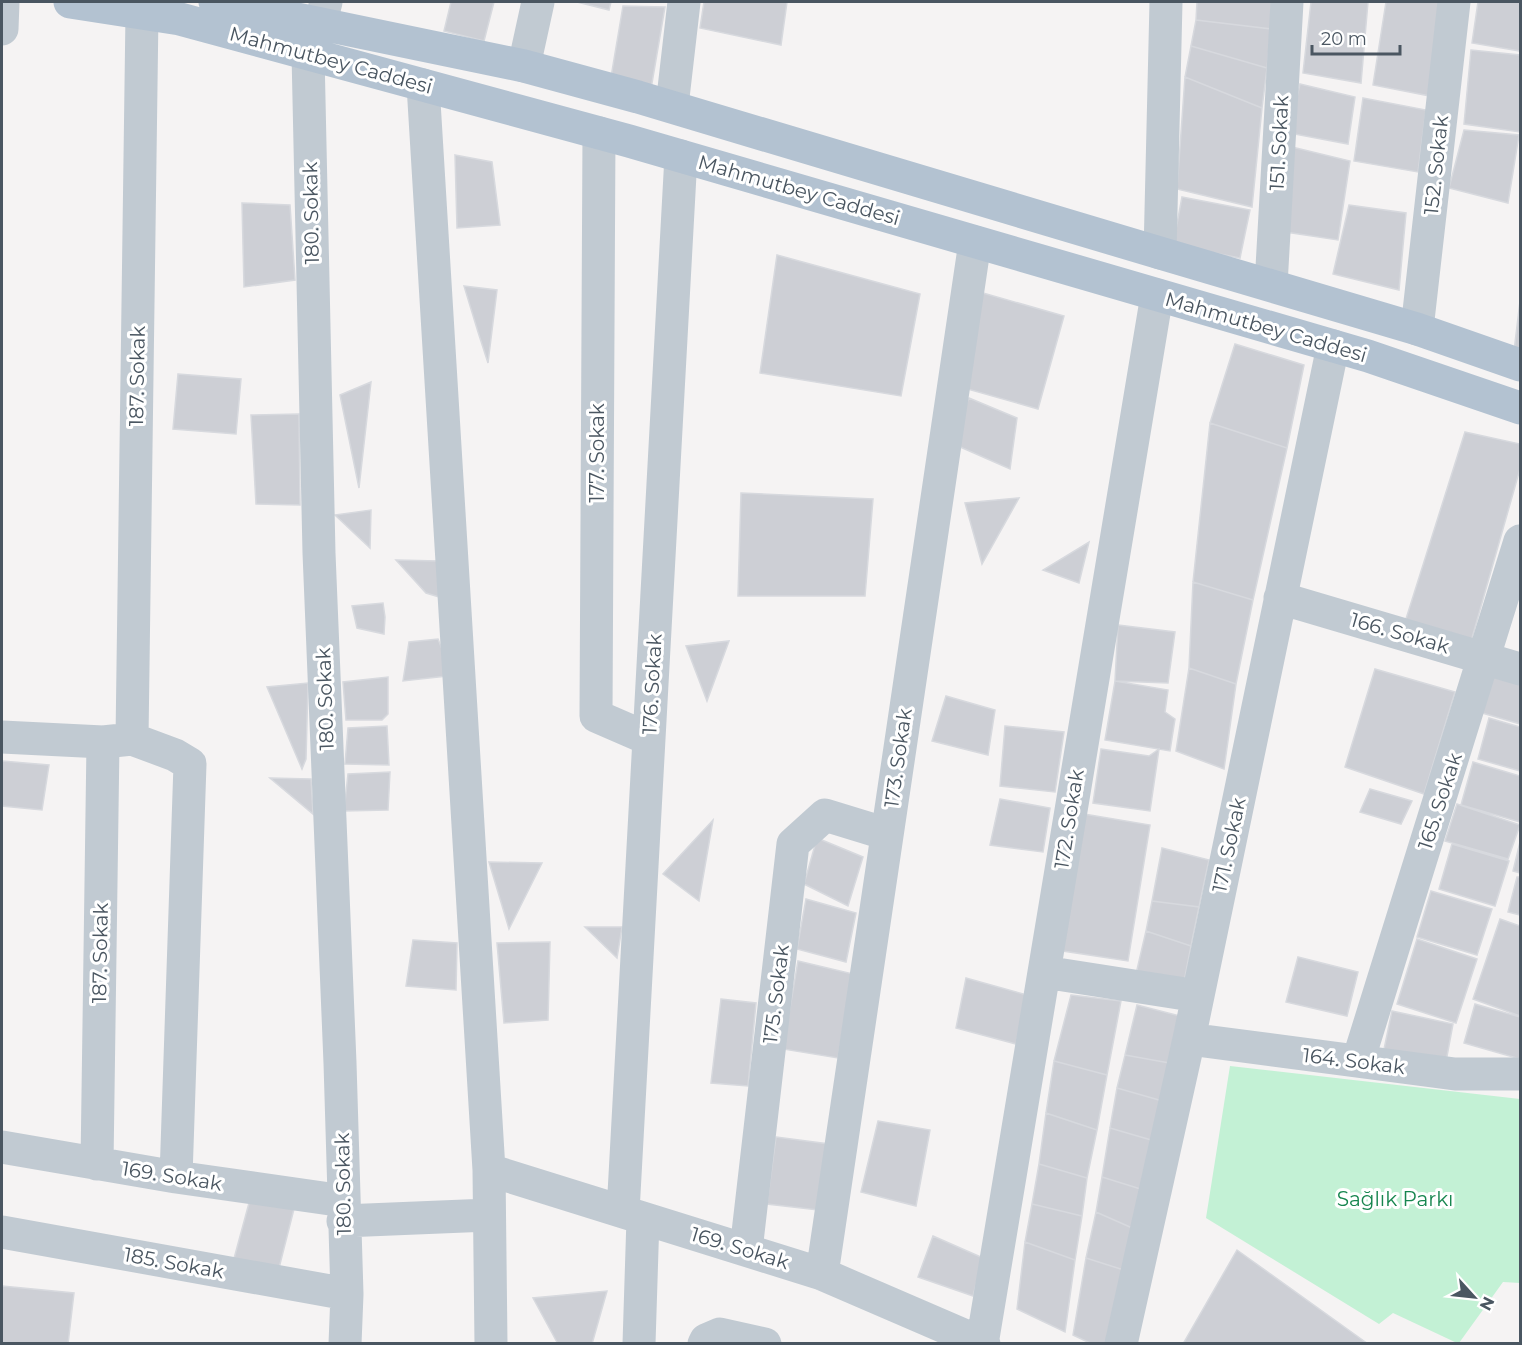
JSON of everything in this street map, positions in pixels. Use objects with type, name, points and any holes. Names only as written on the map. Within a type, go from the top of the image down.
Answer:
[{"type":"main road","name":"Mahmutbey Caddesi","points":[[70,2],[180,19],[318,27],[423,85],[681,156],[1333,346],[1521,408]]},
{"type":"main road","name":"Mahmutbey Caddesi","points":[[215,2],[318,27],[524,66],[672,106],[1417,328],[1521,365]]},
{"type":"street","points":[[2,29],[3,2]]},
{"type":"street","points":[[524,66],[538,2]]},
{"type":"street","points":[[672,106],[684,2]]},
{"type":"street","points":[[1160,253],[1166,2]]},
{"type":"street","name":"151. Sokak","points":[[1271,285],[1287,2]]},
{"type":"street","name":"152. Sokak","points":[[1417,328],[1454,2]]},
{"type":"street","name":"187. Sokak","points":[[97,1164],[118,741],[142,13]]},
{"type":"street","name":"180. Sokak","points":[[318,27],[319,553],[344,1211],[345,1344]]},
{"type":"street","points":[[423,85],[489,1170],[491,1344]]},
{"type":"street","name":"177. Sokak","points":[[599,133],[596,716],[649,740]]},
{"type":"street","name":"176. Sokak","points":[[639,1344],[633,1215],[649,740],[681,156]]},
{"type":"street","name":"173. Sokak","points":[[822,1274],[975,242]]},
{"type":"street","name":"172. Sokak","points":[[983,1343],[1157,295]]},
{"type":"street","name":"171. Sokak","points":[[1121,1344],[1189,1040],[1333,346]]},
{"type":"street","name":"165. Sokak","points":[[1358,1061],[1521,541]]},
{"type":"street","name":"166. Sokak","points":[[1280,598],[1521,669]]},
{"type":"street","points":[[2,738],[118,741],[175,755],[190,764],[176,1177]]},
{"type":"street","name":"175. Sokak","points":[[746,1250],[793,844],[825,815],[887,834]]},
{"type":"street","points":[[1044,972],[1198,996]]},
{"type":"street","name":"164. Sokak","points":[[1189,1040],[1455,1074],[1521,1074]]},
{"type":"street","name":"169. Sokak","points":[[2,1147],[176,1177],[344,1211],[489,1215]]},
{"type":"street","name":"169. Sokak","points":[[489,1170],[822,1274],[983,1343]]},
{"type":"street","name":"185. Sokak","points":[[2,1232],[346,1294]]},
{"type":"street","points":[[704,1344],[706,1340],[720,1334],[765,1344]]},
{"type":"green space","name":"Sağlık Parkı","points":[[1230,1066],[1520,1099],[1520,1283],[1503,1282],[1457,1343],[1393,1313],[1379,1324],[1206,1218]]},
{"type":"building","points":[[451,2],[494,2],[484,41],[444,31]]},
{"type":"building","points":[[577,2],[611,2],[609,10]]},
{"type":"building","points":[[704,2],[787,2],[781,45],[700,28]]},
{"type":"building","points":[[1197,2],[1274,2],[1271,29],[1196,20]]},
{"type":"building","points":[[1311,2],[1368,2],[1361,83],[1303,73]]},
{"type":"building","points":[[1386,2],[1442,2],[1430,96],[1373,85]]},
{"type":"building","points":[[1478,2],[1520,2],[1520,51],[1472,43]]},
{"type":"building","points":[[623,6],[665,7],[651,89],[609,89]]},
{"type":"building","points":[[1196,20],[1271,29],[1267,68],[1191,46]]},
{"type":"building","points":[[1191,46],[1267,68],[1262,108],[1185,77]]},
{"type":"building","points":[[1471,50],[1520,55],[1520,132],[1464,124]]},
{"type":"building","points":[[1185,77],[1262,108],[1252,207],[1177,189]]},
{"type":"building","points":[[1300,84],[1355,97],[1348,144],[1289,133]]},
{"type":"building","points":[[1363,98],[1426,110],[1418,172],[1354,161]]},
{"type":"building","points":[[1464,130],[1519,135],[1508,203],[1449,188]]},
{"type":"building","points":[[1292,147],[1350,161],[1338,240],[1279,231]]},
{"type":"building","points":[[455,155],[492,162],[500,225],[457,228]]},
{"type":"building","points":[[1182,197],[1250,210],[1240,258],[1173,245]]},
{"type":"building","points":[[242,203],[290,205],[295,280],[244,287]]},
{"type":"building","points":[[1349,205],[1406,213],[1399,290],[1333,274]]},
{"type":"building","points":[[777,255],[920,294],[901,396],[760,373]]},
{"type":"building","points":[[464,286],[497,290],[488,363],[478,332]]},
{"type":"building","points":[[983,293],[1064,316],[1038,409],[957,386]]},
{"type":"building","points":[[1520,301],[1520,354],[1514,351]]},
{"type":"building","points":[[1235,344],[1304,365],[1287,448],[1210,423]]},
{"type":"building","points":[[178,374],[241,379],[236,434],[173,429]]},
{"type":"building","points":[[371,382],[359,488],[340,395]]},
{"type":"building","points":[[969,398],[1017,418],[1010,469],[949,442]]},
{"type":"building","points":[[299,414],[300,505],[256,504],[251,415]]},
{"type":"building","points":[[1210,423],[1287,448],[1253,600],[1193,582]]},
{"type":"building","points":[[1465,432],[1520,444],[1520,469],[1470,645],[1405,622]]},
{"type":"building","points":[[741,493],[873,499],[865,596],[738,596]]},
{"type":"building","points":[[1019,498],[982,564],[965,503]]},
{"type":"building","points":[[371,510],[370,548],[335,515]]},
{"type":"building","points":[[1089,542],[1079,583],[1043,570]]},
{"type":"building","points":[[396,560],[438,561],[439,597],[426,593]]},
{"type":"building","points":[[1193,582],[1253,600],[1236,684],[1189,668]]},
{"type":"building","points":[[383,603],[384,634],[357,628],[352,606]]},
{"type":"building","points":[[1118,625],[1175,632],[1168,683],[1115,681]]},
{"type":"building","points":[[438,639],[449,667],[447,676],[403,681],[409,642]]},
{"type":"building","points":[[729,641],[707,701],[686,646]]},
{"type":"building","points":[[1189,668],[1236,684],[1224,769],[1176,751]]},
{"type":"building","points":[[1375,669],[1455,692],[1424,794],[1345,767]]},
{"type":"building","points":[[1495,670],[1520,678],[1520,724],[1482,713]]},
{"type":"building","points":[[388,677],[388,714],[382,720],[346,720],[343,682]]},
{"type":"building","points":[[1115,681],[1168,690],[1165,712],[1175,719],[1170,751],[1105,740]]},
{"type":"building","points":[[308,683],[306,759],[302,769],[267,687]]},
{"type":"building","points":[[946,696],[995,710],[988,755],[932,741]]},
{"type":"building","points":[[1489,718],[1520,727],[1520,771],[1478,759]]},
{"type":"building","points":[[387,726],[389,765],[345,764],[348,728]]},
{"type":"building","points":[[1005,726],[1064,732],[1055,792],[1000,786]]},
{"type":"building","points":[[1101,749],[1149,756],[1159,749],[1150,811],[1093,803]]},
{"type":"building","points":[[2,761],[49,765],[42,810],[2,806]]},
{"type":"building","points":[[1473,762],[1520,776],[1520,822],[1461,805]]},
{"type":"building","points":[[390,772],[388,810],[344,811],[348,774]]},
{"type":"building","points":[[270,778],[311,779],[313,814]]},
{"type":"building","points":[[1370,789],[1412,801],[1401,824],[1360,812]]},
{"type":"building","points":[[1000,799],[1050,808],[1043,852],[990,845]]},
{"type":"building","points":[[1457,804],[1520,825],[1508,859],[1445,841]]},
{"type":"building","points":[[1084,814],[1150,825],[1128,961],[1063,951]]},
{"type":"building","points":[[713,820],[699,901],[663,874]]},
{"type":"building","points":[[817,838],[863,857],[848,906],[804,884]]},
{"type":"building","points":[[1520,842],[1520,873],[1513,871]]},
{"type":"building","points":[[1452,844],[1509,861],[1495,906],[1439,889]]},
{"type":"building","points":[[1162,848],[1209,860],[1199,907],[1152,901]]},
{"type":"building","points":[[489,862],[542,863],[509,929]]},
{"type":"building","points":[[1517,877],[1520,877],[1520,915],[1508,912]]},
{"type":"building","points":[[1431,891],[1492,909],[1477,955],[1417,937]]},
{"type":"building","points":[[806,899],[856,913],[846,962],[797,949]]},
{"type":"building","points":[[1152,901],[1199,907],[1191,946],[1146,931]]},
{"type":"building","points":[[1500,919],[1520,926],[1520,1016],[1473,999]]},
{"type":"building","points":[[585,927],[622,927],[617,958]]},
{"type":"building","points":[[1146,931],[1191,946],[1183,987],[1136,974]]},
{"type":"building","points":[[1417,939],[1477,959],[1456,1023],[1397,1004]]},
{"type":"building","points":[[413,940],[457,943],[456,990],[406,986]]},
{"type":"building","points":[[550,942],[548,1020],[504,1023],[497,943]]},
{"type":"building","points":[[1298,957],[1358,972],[1347,1016],[1286,1002]]},
{"type":"building","points":[[798,961],[853,974],[838,1058],[783,1049]]},
{"type":"building","points":[[966,978],[1027,995],[1016,1044],[956,1028]]},
{"type":"building","points":[[1071,995],[1121,1001],[1107,1075],[1054,1061]]},
{"type":"building","points":[[721,999],[756,1003],[748,1086],[711,1083]]},
{"type":"building","points":[[1475,1004],[1520,1017],[1520,1059],[1464,1043]]},
{"type":"building","points":[[1137,1005],[1184,1017],[1175,1064],[1125,1055]]},
{"type":"building","points":[[1392,1011],[1453,1024],[1445,1067],[1383,1054]]},
{"type":"building","points":[[1125,1055],[1175,1064],[1166,1102],[1117,1088]]},
{"type":"building","points":[[1054,1061],[1107,1075],[1097,1130],[1046,1113]]},
{"type":"building","points":[[1117,1088],[1166,1102],[1158,1142],[1110,1128]]},
{"type":"building","points":[[1046,1113],[1097,1130],[1087,1178],[1039,1164]]},
{"type":"building","points":[[878,1121],[930,1130],[916,1206],[861,1192]]},
{"type":"building","points":[[1110,1128],[1158,1142],[1147,1191],[1102,1177]]},
{"type":"building","points":[[776,1137],[829,1144],[818,1210],[767,1204]]},
{"type":"building","points":[[1039,1164],[1087,1178],[1082,1216],[1032,1204]]},
{"type":"building","points":[[1102,1177],[1147,1191],[1139,1231],[1096,1212]]},
{"type":"building","points":[[252,1192],[296,1201],[277,1276],[232,1266]]},
{"type":"building","points":[[1032,1204],[1082,1216],[1075,1260],[1025,1242]]},
{"type":"building","points":[[1096,1212],[1139,1231],[1130,1272],[1086,1258]]},
{"type":"building","points":[[933,1236],[983,1258],[973,1296],[918,1277]]},
{"type":"building","points":[[1025,1242],[1075,1260],[1065,1332],[1017,1309]]},
{"type":"building","points":[[1237,1250],[1368,1344],[1183,1344]]},
{"type":"building","points":[[1086,1258],[1130,1272],[1114,1344],[1092,1344],[1073,1335]]},
{"type":"building","points":[[2,1286],[74,1293],[68,1344],[2,1344]]},
{"type":"building","points":[[607,1291],[592,1344],[558,1344],[533,1298]]}]
